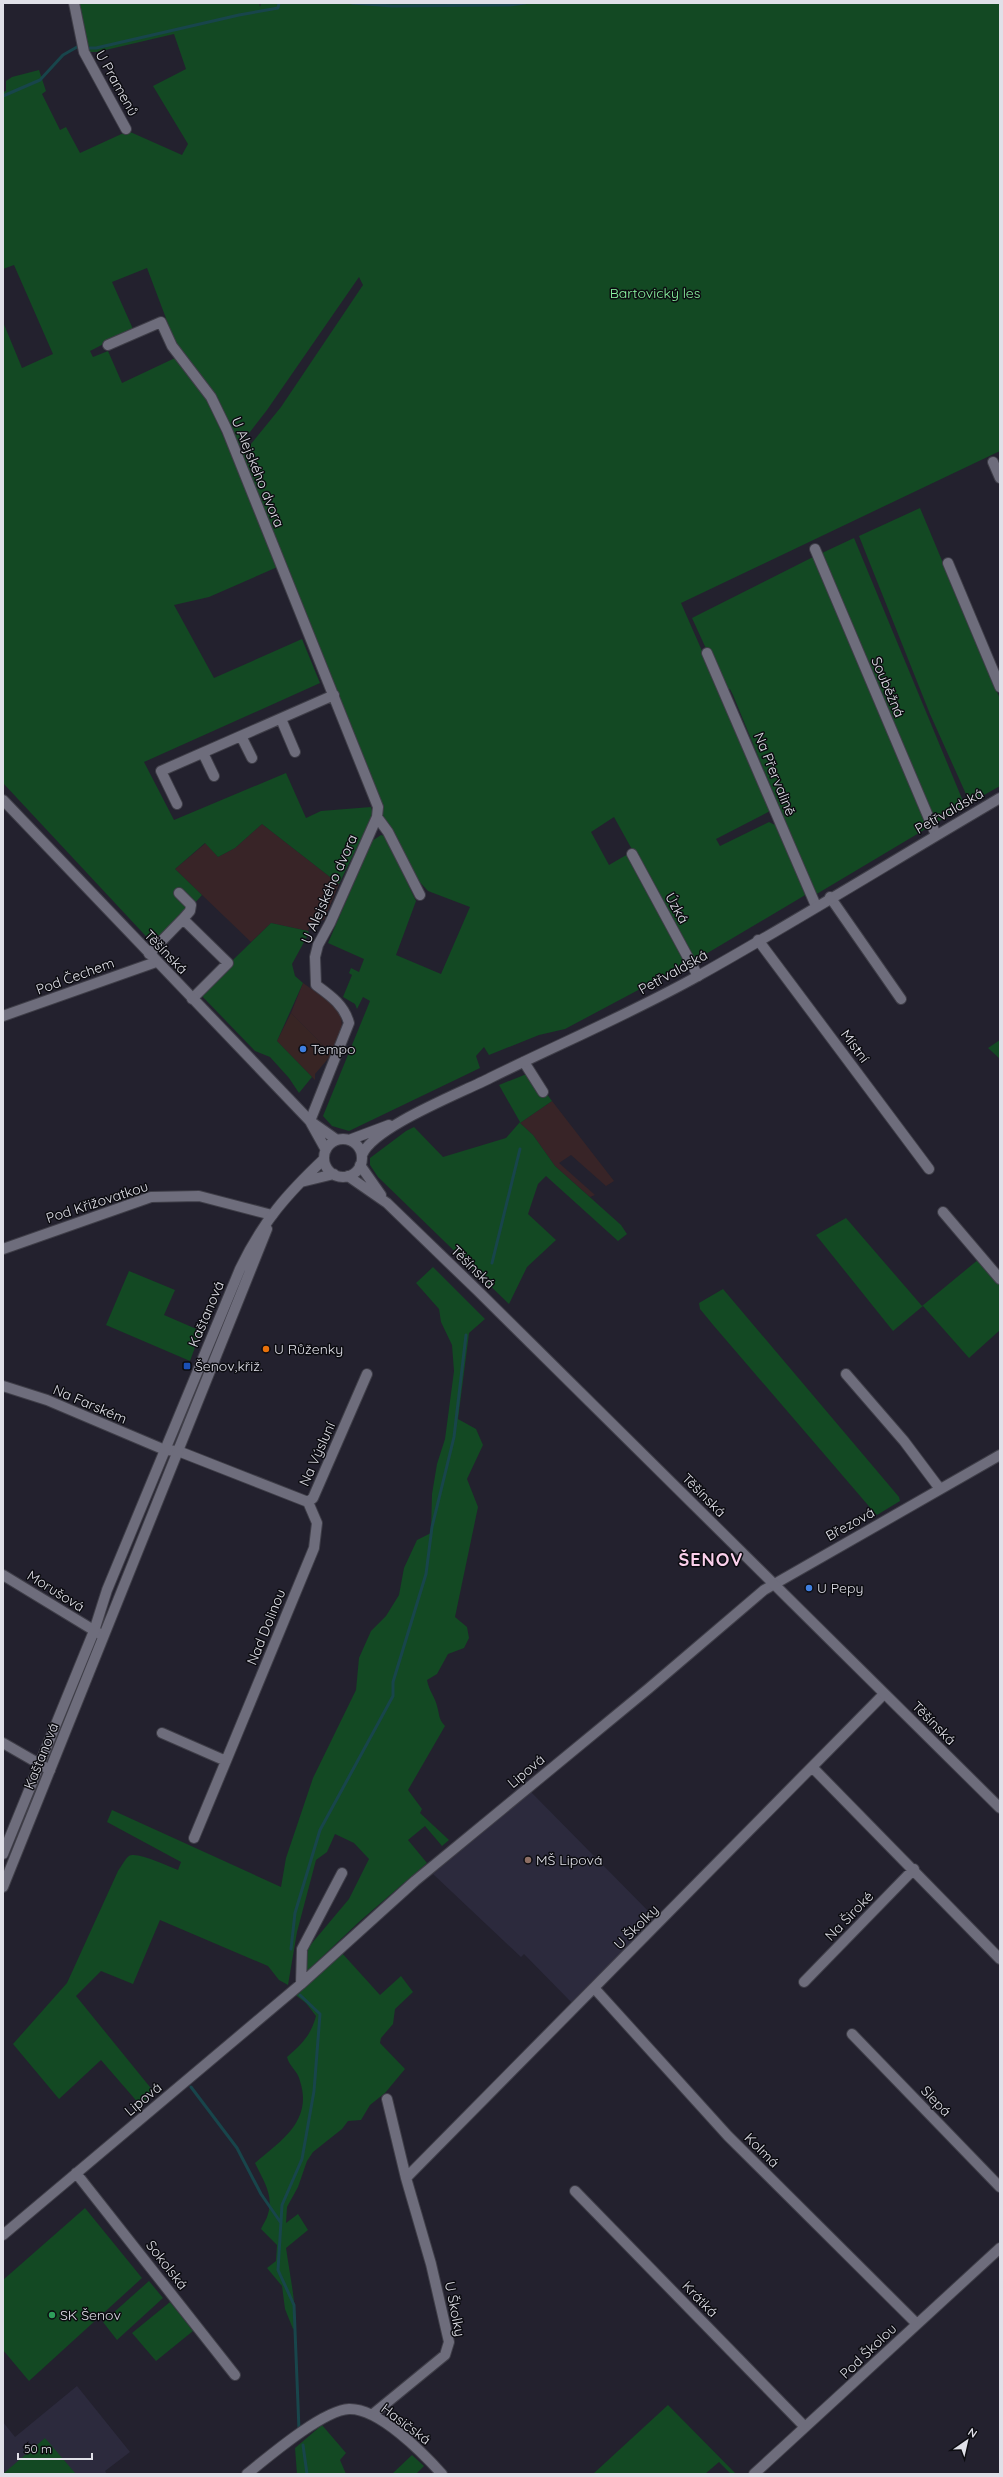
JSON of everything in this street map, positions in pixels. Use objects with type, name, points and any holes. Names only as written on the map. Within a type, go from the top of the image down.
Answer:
[{"type":"street","name":"U Pramenů","points":[[74,3],[84,52],[126,129]]},
{"type":"street","name":"U Alejského dvora","points":[[108,345],[161,322],[172,346],[211,397],[227,430],[378,807],[377,817],[330,923],[318,945],[315,957],[316,985],[336,1000],[346,1013],[349,1023],[310,1121]]},
{"type":"street","points":[[993,462],[1000,478]]},
{"type":"street","name":"Souběžná","points":[[815,549],[936,835]]},
{"type":"street","points":[[948,563],[1000,687]]},
{"type":"street","name":"Na Přervalině","points":[[707,653],[816,906]]},
{"type":"street","points":[[177,804],[161,771],[334,695]]},
{"type":"street","points":[[281,719],[295,752]]},
{"type":"street","points":[[241,736],[252,758]]},
{"type":"street","points":[[203,753],[214,776]]},
{"type":"street","name":"Petřvaldská","points":[[349,1140],[400,1122],[524,1062],[572,1041],[698,976],[1000,798]]},
{"type":"street","name":"Těšínská","points":[[3,800],[148,954],[310,1121],[337,1140]]},
{"type":"street","points":[[3,808],[17,814]]},
{"type":"street","name":"U Alejského dvora","points":[[377,817],[388,832],[420,895]]},
{"type":"street","name":"Úzká","points":[[632,854],[698,976]]},
{"type":"street","points":[[148,954],[190,911],[191,905],[179,893]]},
{"type":"street","points":[[830,897],[901,999]]},
{"type":"street","points":[[183,919],[228,963],[192,999]]},
{"type":"street","name":"Místní","points":[[758,940],[929,1169]]},
{"type":"street","name":"Pod Čechem","points":[[3,1016],[156,962]]},
{"type":"street","points":[[524,1062],[543,1092]]},
{"type":"street","name":"Těšínská","points":[[310,1121],[325,1154]]},
{"type":"street","name":"Petřvaldská","points":[[361,1160],[372,1141],[400,1122]]},
{"type":"street","points":[[299,1183],[334,1174],[348,1176],[355,1172],[361,1160],[358,1146],[349,1140],[337,1140],[325,1154],[327,1168],[334,1174]]},
{"type":"street","name":"Kaštanová","points":[[3,1854],[94,1631],[106,1590],[251,1245],[281,1201],[325,1154]]},
{"type":"street","name":"Těšínská","points":[[361,1160],[387,1203]]},
{"type":"street","name":"Těšínská","points":[[348,1176],[387,1203],[1000,1808]]},
{"type":"street","name":"Pod Křižovatkou","points":[[3,1249],[151,1197],[199,1196],[272,1216]]},
{"type":"street","points":[[943,1212],[1000,1279]]},
{"type":"street","name":"Kaštanová","points":[[3,1887],[178,1451],[257,1259],[272,1216]]},
{"type":"street","name":"Na Výsluní","points":[[178,1451],[308,1502],[313,1498],[367,1374]]},
{"type":"street","points":[[846,1374],[904,1441],[940,1489]]},
{"type":"street","name":"Na Farském","points":[[3,1386],[47,1400],[165,1450]]},
{"type":"street","points":[[165,1450],[178,1451]]},
{"type":"street","name":"Březová","points":[[773,1584],[1000,1455]]},
{"type":"street","name":"Nad Dolinou","points":[[194,1838],[314,1548],[317,1523],[308,1502]]},
{"type":"street","name":"Morušová","points":[[3,1575],[94,1631]]},
{"type":"street","name":"Lipová","points":[[3,2235],[301,1984],[415,1881],[773,1584]]},
{"type":"street","points":[[94,1631],[104,1636]]},
{"type":"street","name":"U Školky","points":[[406,2178],[595,1989],[884,1694]]},
{"type":"street","points":[[162,1733],[226,1761]]},
{"type":"street","points":[[3,1743],[39,1766],[50,1770]]},
{"type":"street","points":[[812,1767],[1000,1958]]},
{"type":"street","name":"Na Široké","points":[[804,1982],[914,1869]]},
{"type":"street","points":[[301,1984],[302,1949],[342,1873]]},
{"type":"street","name":"Kolmá","points":[[595,1989],[728,2136],[917,2324]]},
{"type":"street","name":"Slepá","points":[[852,2034],[1000,2187]]},
{"type":"street","name":"U Školky","points":[[373,2414],[445,2355],[449,2342],[431,2264],[406,2178],[387,2099]]},
{"type":"street","name":"Sokolská","points":[[76,2173],[235,2375]]},
{"type":"street","name":"Krátká","points":[[575,2191],[805,2427]]},
{"type":"street","name":"Pod Školou","points":[[754,2474],[856,2382],[1000,2248]]},
{"type":"street","name":"Hasičská","points":[[247,2474],[324,2416],[349,2409],[373,2414],[428,2458],[442,2474]]},
{"type":"shaded area","points":[[262,824],[339,884],[324,920],[312,922],[308,931],[271,923],[251,942],[175,869],[206,843],[218,857],[235,848]]},
{"type":"shaded area","points":[[303,983],[337,1007],[341,1015],[342,1027],[332,1054],[291,1013]]},
{"type":"shaded area","points":[[291,1013],[332,1054],[315,1074],[315,1080],[277,1041]]},
{"type":"shaded area","points":[[552,1101],[614,1181],[606,1186],[571,1155],[559,1163],[595,1195],[590,1197],[555,1166],[533,1135],[520,1123]]},
{"type":"shaded area","points":[[531,1792],[656,1919],[572,2003],[524,1954],[521,1957],[433,1874]]},
{"type":"shaded area","points":[[77,2386],[130,2452],[105,2471],[107,2474],[3,2474],[3,2422],[15,2437]]},
{"type":"green space","name":"Bartovický les","points":[[78,3],[259,3],[260,7],[261,3],[1000,3],[1000,451],[681,603],[772,810],[716,839],[720,846],[769,822],[777,826],[807,894],[694,961],[614,817],[591,832],[609,865],[628,854],[689,963],[565,1029],[539,1035],[489,1055],[484,1047],[476,1056],[480,1068],[349,1131],[332,1126],[323,1116],[370,1001],[363,997],[357,1009],[355,1004],[343,997],[352,975],[349,973],[351,968],[359,972],[364,959],[328,943],[372,841],[381,835],[385,836],[416,901],[396,955],[441,974],[470,907],[428,891],[415,877],[377,817],[282,565],[209,597],[174,605],[214,678],[302,639],[320,683],[144,762],[174,820],[286,773],[306,818],[321,811],[371,807],[373,815],[339,884],[262,824],[235,848],[218,857],[205,843],[175,869],[202,895],[156,947],[3,783],[3,322],[22,368],[53,354],[14,265],[3,269],[3,92],[6,91],[6,81],[12,77],[39,70],[46,91],[42,94],[60,130],[66,127],[80,153],[128,131],[182,155],[188,144],[153,86],[186,69],[174,34],[97,52],[87,52]],"holes":[[[147,268],[178,350],[220,403],[239,446],[267,410],[359,277],[363,285],[281,407],[238,460],[234,461],[205,394],[192,381],[175,358],[122,383],[108,351],[93,357],[90,351],[133,329],[112,282]]]},
{"type":"green space","points":[[920,508],[1000,699],[1000,786],[970,803],[930,714],[859,536]]},
{"type":"green space","points":[[854,538],[965,806],[936,823],[822,553]]},
{"type":"green space","points":[[815,556],[929,827],[815,895],[733,695],[730,689],[725,690],[692,618]]},
{"type":"green space","points":[[271,923],[308,931],[309,933],[292,964],[295,976],[303,983],[277,1041],[312,1077],[299,1093],[289,1078],[270,1057],[255,1051],[199,993]]},
{"type":"green space","points":[[1000,1040],[1000,1059],[988,1048]]},
{"type":"green space","points":[[534,1071],[540,1085],[552,1101],[520,1123],[533,1135],[555,1166],[621,1225],[627,1234],[618,1241],[546,1176],[538,1184],[528,1214],[556,1240],[527,1267],[509,1304],[378,1177],[370,1165],[370,1158],[406,1131],[414,1127],[443,1157],[506,1138],[520,1122],[499,1085]]},
{"type":"green space","points":[[846,1218],[922,1306],[979,1259],[1000,1283],[1000,1330],[969,1358],[923,1306],[893,1331],[816,1235]]},
{"type":"green space","points":[[433,1267],[485,1319],[469,1333],[458,1419],[476,1429],[483,1445],[467,1479],[478,1507],[455,1617],[467,1627],[469,1638],[464,1648],[448,1654],[437,1674],[427,1680],[436,1703],[440,1719],[445,1726],[408,1790],[422,1809],[420,1813],[449,1840],[442,1846],[425,1826],[408,1840],[427,1863],[360,1921],[304,1974],[304,1957],[307,1949],[349,1899],[369,1859],[354,1843],[335,1834],[327,1852],[316,1860],[297,1932],[288,1985],[279,1980],[268,1966],[160,1920],[133,1984],[101,1971],[76,1996],[154,2092],[140,2105],[101,2060],[59,2099],[13,2044],[67,1983],[118,1871],[128,1857],[133,1855],[139,1856],[178,1870],[181,1862],[107,1822],[112,1810],[281,1887],[286,1858],[313,1778],[356,1690],[359,1658],[371,1631],[386,1616],[399,1595],[404,1568],[417,1540],[431,1533],[432,1494],[437,1464],[445,1439],[454,1371],[452,1345],[441,1322],[439,1309],[416,1283]]},
{"type":"green space","points":[[129,1271],[175,1290],[164,1315],[201,1331],[190,1361],[106,1325]]},
{"type":"green space","points":[[723,1289],[899,1497],[900,1501],[877,1515],[714,1326],[700,1309],[699,1303]]},
{"type":"green space","points":[[341,1952],[380,1995],[401,1976],[413,1992],[395,2009],[393,2024],[381,2038],[380,2043],[405,2069],[385,2093],[370,2105],[361,2120],[348,2121],[342,2129],[313,2152],[307,2161],[298,2187],[287,2207],[286,2223],[298,2214],[308,2230],[286,2248],[296,2327],[293,2329],[285,2309],[282,2286],[267,2268],[276,2261],[277,2245],[261,2229],[267,2216],[270,2200],[267,2188],[255,2163],[275,2147],[292,2129],[302,2108],[303,2095],[299,2077],[287,2057],[309,2034],[316,2016],[306,2003],[293,1993]]},
{"type":"green space","name":"SK Šenov","points":[[85,2208],[142,2278],[29,2381],[3,2350],[3,2280]]},
{"type":"green space","points":[[149,2281],[163,2298],[117,2340],[103,2322]]},
{"type":"green space","points":[[170,2302],[193,2331],[156,2361],[132,2333]]},
{"type":"green space","points":[[668,2405],[736,2474],[731,2474],[719,2462],[705,2474],[593,2474]]},
{"type":"green space","points":[[322,2425],[346,2453],[340,2460],[346,2474],[297,2474],[295,2448]]},
{"type":"green space","points":[[45,2438],[76,2474],[4,2473]]},
{"type":"green space","points":[[412,2455],[424,2466],[416,2474],[392,2474]]},
{"type":"waterway","points":[[86,48],[96,48],[239,15],[278,8],[279,3]]},
{"type":"waterway","points":[[352,3],[392,6],[510,5],[525,3]]},
{"type":"waterway","points":[[3,96],[40,80],[63,55],[77,47]]},
{"type":"waterway","points":[[492,1263],[520,1149]]},
{"type":"waterway","points":[[291,1949],[295,1913],[320,1830],[393,1696],[393,1682],[426,1574],[432,1527],[454,1437],[466,1335]]},
{"type":"waterway","points":[[299,2430],[294,2305],[278,2270],[282,2205],[302,2159],[314,2091],[320,2014],[300,1995]]},
{"type":"waterway","points":[[191,2087],[237,2148],[261,2194],[281,2223]]},
{"type":"waterway","points":[[303,2445],[307,2474]]},
{"type":"place","name":"Tempo","points":[[303,1049]]},
{"type":"place","name":"U Růženky","points":[[266,1349]]},
{"type":"place","name":"Šenov,křiž.","points":[[187,1366]]},
{"type":"place","name":"U Pepy","points":[[809,1588]]},
{"type":"place","name":"MŠ Lipová","points":[[528,1860]]},
{"type":"place","name":"SK Šenov","points":[[52,2315]]},
{"type":"district","name":"ŠENOV","points":[[711,1560]]}]
